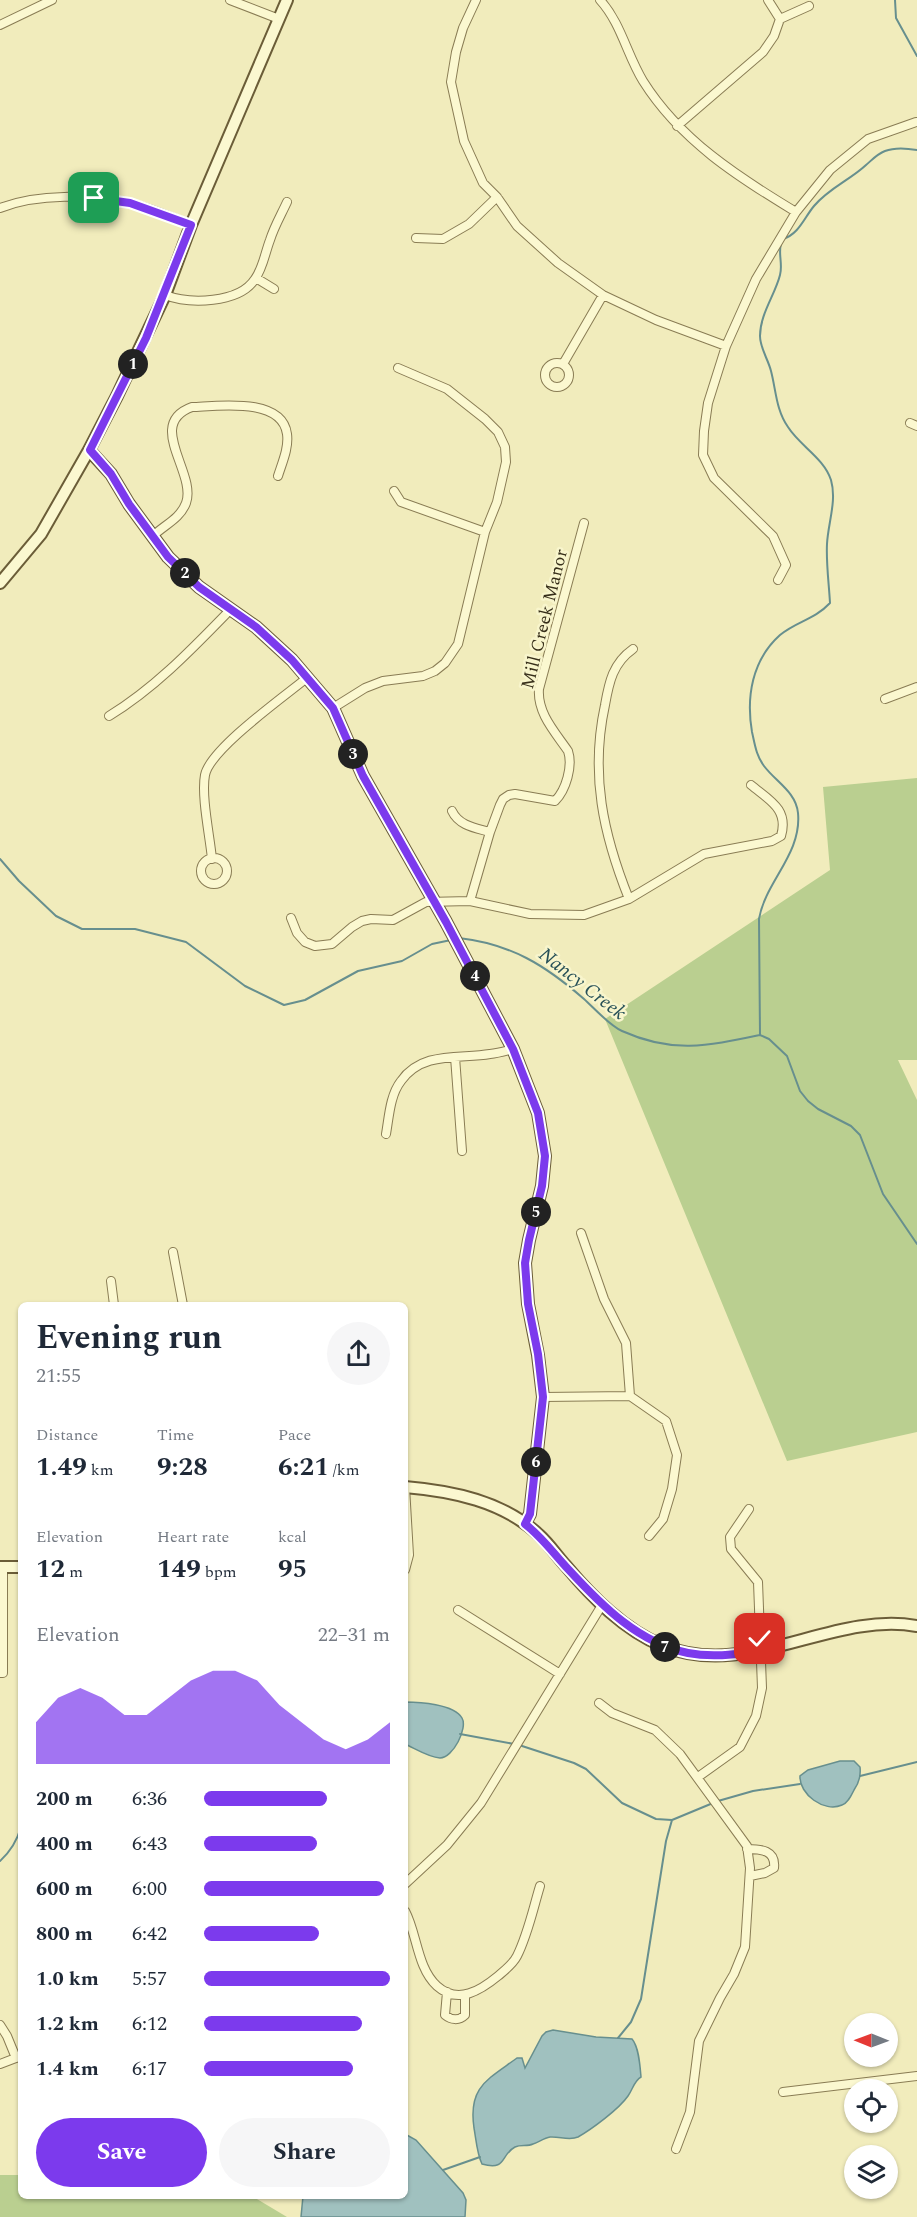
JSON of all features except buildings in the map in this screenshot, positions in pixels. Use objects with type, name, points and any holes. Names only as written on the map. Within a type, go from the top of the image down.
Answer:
[{"type":"main road","points":[[0,583],[41,534],[90,450],[146,338],[191,225],[287,0]]},
{"type":"main road","points":[[90,450],[111,474],[129,504],[168,557],[191,580],[256,627],[292,660],[333,708],[368,786],[435,901],[513,1049],[538,1113],[545,1156],[542,1186],[529,1240],[525,1277],[543,1397],[530,1514],[525,1524]]},
{"type":"main road","points":[[408,1487],[436,1490],[474,1498],[500,1509],[539,1535],[602,1605],[643,1635],[663,1646],[688,1653],[731,1655],[762,1651],[865,1625],[885,1623],[917,1626]]},
{"type":"main road","points":[[1,1568],[18,1567]]},
{"type":"street","points":[[0,25],[52,0]]},
{"type":"street","points":[[231,0],[279,20]]},
{"type":"street","points":[[476,0],[462,28],[451,82],[464,141],[483,183],[497,197],[517,226],[558,263],[603,295],[656,321],[726,346]]},
{"type":"street","points":[[600,0],[616,22],[630,57],[643,81],[677,126],[744,181],[796,213]]},
{"type":"street","points":[[768,0],[780,19]]},
{"type":"street","points":[[677,126],[763,52],[774,36],[780,19],[809,6]]},
{"type":"street","points":[[778,580],[786,565],[773,536],[714,478],[703,455],[708,403],[726,346],[756,279],[796,213],[830,170],[868,139],[916,122]]},
{"type":"street","points":[[416,238],[443,239],[469,224],[497,197]]},
{"type":"street","points":[[0,208],[33,200],[94,198],[130,203],[191,225]]},
{"type":"street","points":[[165,295],[188,301],[216,300],[228,297],[245,288],[256,278],[274,228],[287,202]]},
{"type":"street","points":[[256,278],[274,289]]},
{"type":"street","points":[[563,364],[603,295]]},
{"type":"street","points":[[333,708],[365,688],[383,681],[423,676],[435,671],[445,663],[458,644],[485,532],[497,502],[506,462],[505,447],[498,432],[485,419],[447,389],[398,368]]},
{"type":"street","points":[[153,536],[180,514],[188,495],[186,477],[174,450],[172,438],[172,427],[185,409],[192,407],[264,408],[275,414],[287,434],[286,451],[278,476]]},
{"type":"street","points":[[394,491],[401,502],[485,532]]},
{"type":"street","name":"Mill Creek Manor","points":[[470,901],[490,832],[503,799],[509,795],[555,801],[564,789],[571,759],[538,699],[558,613],[584,523]]},
{"type":"street","points":[[109,716],[138,697],[198,643],[230,610]]},
{"type":"street","points":[[629,899],[615,865],[605,825],[597,769],[603,712],[608,690],[616,666],[622,657],[633,649]]},
{"type":"street","points":[[212,859],[204,777],[208,765],[231,741],[308,677]]},
{"type":"street","points":[[885,699],[917,687]]},
{"type":"street","points":[[291,918],[297,933],[305,942],[315,946],[324,946],[332,944],[362,921],[393,920],[426,902],[470,901],[530,914],[584,915],[629,899],[704,854],[772,842],[781,836],[784,827],[781,811],[751,785]]},
{"type":"street","points":[[453,811],[456,819],[462,823],[490,832]]},
{"type":"street","points":[[386,1134],[393,1098],[400,1081],[423,1062],[433,1058],[491,1054],[513,1049]]},
{"type":"street","points":[[454,1057],[462,1151]]},
{"type":"street","points":[[581,1233],[604,1299],[626,1342],[630,1395]]},
{"type":"street","points":[[172,1252],[182,1302]]},
{"type":"street","points":[[111,1281],[114,1302]]},
{"type":"street","points":[[543,1397],[630,1395],[666,1421],[677,1455],[672,1489],[663,1519],[649,1536]]},
{"type":"street","points":[[698,1777],[740,1747],[756,1716],[762,1688],[758,1582],[731,1549],[730,1537],[749,1509]]},
{"type":"street","points":[[408,1539],[408,1560]]},
{"type":"street","points":[[0,1673],[3,1673],[1,1568]]},
{"type":"street","points":[[408,1881],[447,1845],[481,1803],[602,1605]]},
{"type":"street","points":[[458,1610],[560,1674]]},
{"type":"street","points":[[599,1703],[612,1713],[655,1730],[680,1754],[747,1849],[750,1876],[745,1947],[734,1974],[699,2041],[690,2112],[676,2149]]},
{"type":"street","points":[[747,1849],[762,1849],[770,1853],[774,1862],[774,1868],[770,1871],[750,1876]]},
{"type":"street","points":[[408,1919],[429,1976],[436,1986],[447,1992],[465,1995],[483,1988],[512,1963],[527,1929],[540,1886]]},
{"type":"street","points":[[447,1992],[445,2015],[454,2019],[460,2019],[465,2015],[465,1995]]},
{"type":"street","points":[[0,2025],[18,2057],[0,2064]]},
{"type":"street","points":[[783,2092],[917,2076]]},
{"type":"green space","points":[[917,778],[917,1060],[898,1060],[917,1100],[917,1432],[787,1461],[605,1019],[830,870],[823,787]]},
{"type":"green space","points":[[0,2175],[18,2175],[18,2199],[257,2199],[287,2217],[0,2217]]},
{"type":"water","points":[[408,1702],[444,1707],[458,1713],[462,1718],[461,1735],[450,1753],[440,1758],[408,1745]]},
{"type":"water","points":[[840,1761],[854,1761],[860,1767],[857,1785],[844,1804],[835,1807],[821,1804],[808,1795],[800,1776],[808,1770]]},
{"type":"water","points":[[553,2030],[596,2037],[632,2039],[638,2052],[641,2077],[618,2107],[578,2137],[571,2139],[553,2137],[531,2145],[515,2147],[499,2164],[490,2166],[482,2164],[473,2114],[477,2094],[489,2079],[517,2058],[522,2058],[525,2068],[542,2036]]},
{"type":"water","points":[[408,2136],[416,2140],[463,2193],[466,2200],[465,2217],[301,2217],[303,2199],[408,2199]]},
{"type":"waterway","points":[[895,0],[896,18],[917,56]]},
{"type":"waterway","points":[[783,239],[797,230],[820,200],[879,154],[897,148],[917,150]]},
{"type":"waterway","points":[[760,1035],[759,919],[768,893],[794,842],[798,828],[798,813],[790,793],[764,766],[757,754],[750,719],[751,693],[757,667],[771,645],[786,630],[818,613],[830,603],[827,544],[833,496],[828,472],[793,434],[784,420],[760,340],[762,320],[780,275],[781,244]]},
{"type":"waterway","name":"Nancy Creek","points":[[0,859],[19,881],[56,916],[82,929],[135,929],[186,942],[245,986],[284,1005],[305,1000],[358,971],[402,961],[432,944],[451,940]]},
{"type":"waterway","name":"Nancy Creek","points":[[459,938],[495,945],[541,966],[570,987],[612,1025],[640,1038],[658,1043],[691,1046],[760,1035],[769,1039],[787,1056],[800,1091],[808,1101],[818,1109],[851,1126],[860,1135],[883,1194],[917,1244]]},
{"type":"waterway","points":[[460,1734],[514,1744]]},
{"type":"waterway","points":[[519,1745],[586,1769],[622,1803],[656,1819],[672,1820],[713,1803]]},
{"type":"waterway","points":[[860,1776],[917,1762]]},
{"type":"waterway","points":[[718,1801],[753,1791],[800,1784]]},
{"type":"waterway","points":[[618,2038],[631,2022],[641,1999],[666,1841],[672,1820]]},
{"type":"waterway","points":[[0,1861],[18,1837]]},
{"type":"waterway","points":[[443,2170],[480,2157]]},
{"type":"route","points":[[94,198],[130,203],[191,225],[146,338],[90,450],[111,474],[129,504],[168,557],[199,587],[256,627],[292,660],[333,708],[363,776],[446,922],[513,1049],[538,1113],[545,1156],[542,1186],[525,1263],[525,1277],[543,1397],[530,1514],[525,1524],[539,1535],[602,1605],[643,1635],[663,1646],[709,1656],[731,1655],[762,1651],[760,1639]]}]
